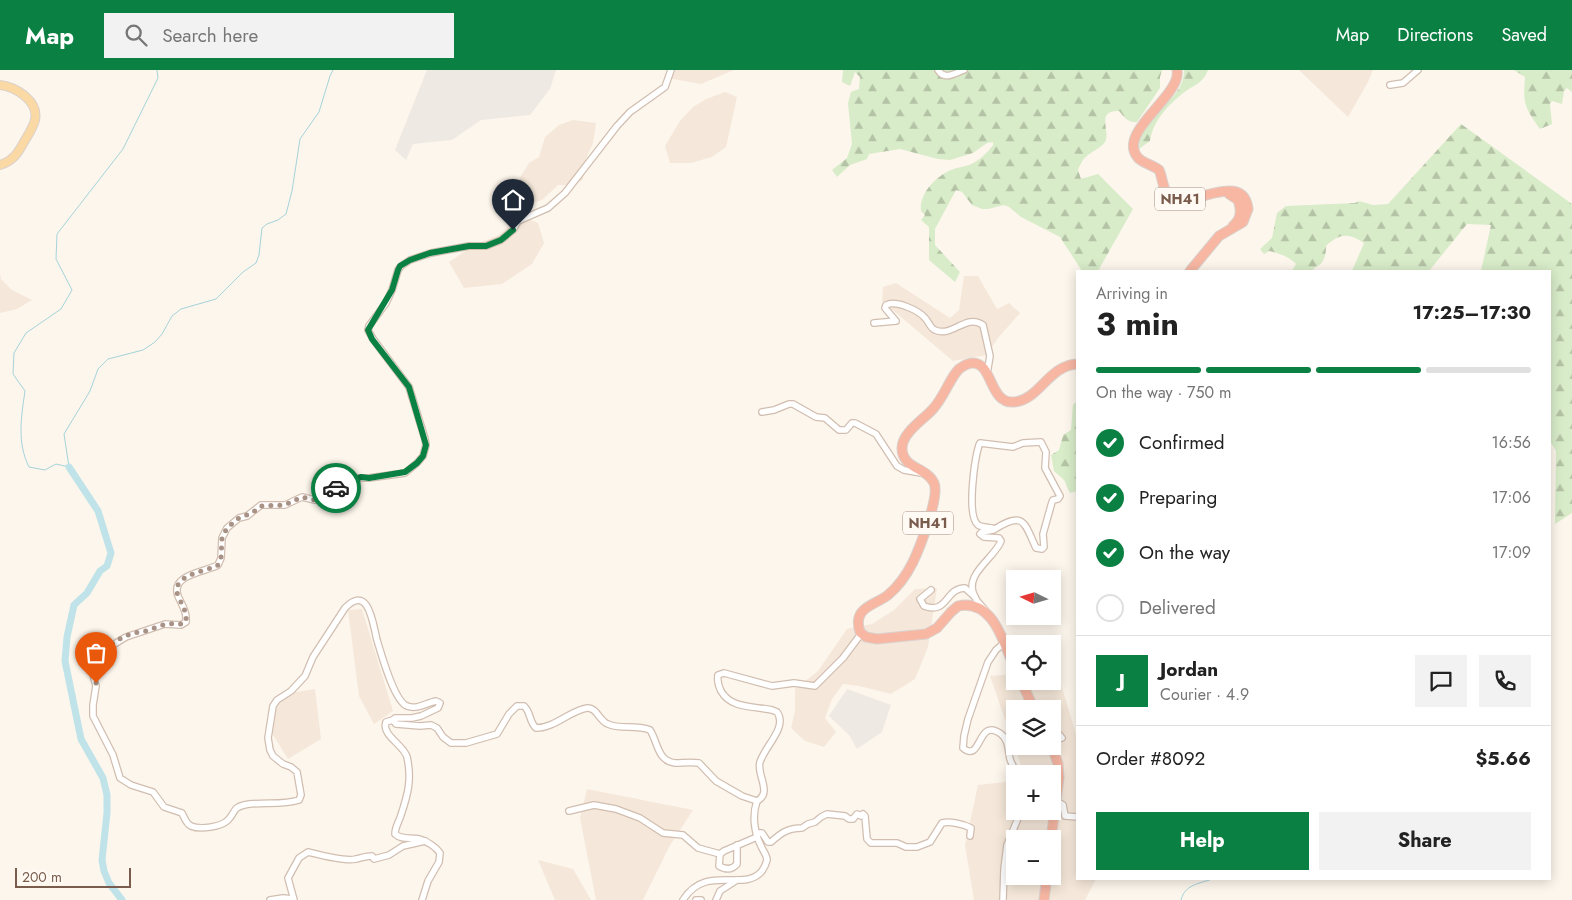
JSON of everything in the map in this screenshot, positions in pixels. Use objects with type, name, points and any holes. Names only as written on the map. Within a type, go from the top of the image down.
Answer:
[{"type":"highway","name":"NH41","points":[[1177,70],[1177,78],[1172,87],[1144,122],[1136,136],[1134,152],[1139,159],[1159,170],[1166,192],[1173,198],[1183,199],[1219,192],[1236,192],[1244,198],[1248,212],[1240,225],[1216,238],[1191,270]]},
{"type":"highway","name":"NH41","points":[[861,634],[859,621],[863,610],[882,599],[894,589],[904,577],[914,559],[936,496],[934,483],[926,474],[911,466],[905,458],[902,447],[905,438],[940,401],[956,373],[963,366],[976,364],[987,374]]},
{"type":"highway","points":[[987,374],[1000,397],[1006,401],[1015,402],[1031,394],[1058,369],[1076,364]]},
{"type":"highway","points":[[861,634],[867,638],[877,639],[926,634],[937,628],[952,610],[962,605],[981,610],[992,619],[1006,648]]},
{"type":"highway","points":[[1044,900],[1046,885]]},
{"type":"main road","points":[[0,85],[12,87],[20,92],[35,108],[35,118],[17,155],[9,163],[0,166]]},
{"type":"street","points":[[422,900],[440,852],[422,839],[399,837],[395,834],[405,801],[410,775],[405,752],[396,744],[384,725],[386,722],[396,718],[421,716],[438,708],[440,703],[436,701],[412,707],[401,701],[383,659],[371,613],[362,602],[353,602],[345,608],[313,657],[306,676],[277,700],[273,706],[268,738],[270,750],[273,756],[283,764],[291,766],[297,772],[301,798],[290,803],[257,802],[244,805],[234,809],[228,820],[223,824],[191,826],[182,813],[164,807],[153,792],[131,785],[120,778],[113,755],[93,716],[96,686],[93,674],[102,654],[117,641],[134,633],[165,624],[181,625],[186,622],[184,608],[177,592],[179,584],[188,575],[203,572],[218,565],[221,558],[222,538],[227,528],[239,518],[252,513],[261,506],[285,505],[302,497],[321,500],[333,490],[356,478],[400,474],[408,471],[417,463],[423,456],[426,445],[409,387],[372,339],[368,330],[392,290],[400,266],[410,260],[430,253],[469,246],[486,246],[501,240],[513,230],[518,221],[548,208],[565,193],[630,112],[664,87],[671,70]]},
{"type":"street","points":[[938,70],[946,76],[952,76],[964,70]]},
{"type":"street","points":[[1390,85],[1401,84],[1418,70]]},
{"type":"street","points":[[874,323],[896,321],[885,308],[890,303],[918,312],[932,327],[940,331],[952,329],[971,320],[978,322],[983,325],[989,352],[987,374]]},
{"type":"street","points":[[762,412],[774,410],[788,404],[798,406],[816,417],[825,418],[839,430],[846,430],[852,423],[856,423],[876,434],[897,466],[904,470],[926,474]]},
{"type":"street","points":[[975,597],[972,586],[978,570],[999,547],[1001,541],[999,538],[981,536],[981,533],[995,529],[1008,521],[1021,520],[1026,526],[1036,548],[1042,549],[1044,547],[1043,534],[1052,502],[1060,496],[1045,468],[1046,452],[1042,442],[1023,443],[1013,447],[980,443],[973,483],[974,520],[979,526],[995,529]]},
{"type":"street","points":[[931,590],[920,599],[921,604],[930,608],[937,608],[954,591],[965,588],[995,620],[998,629]]},
{"type":"street","points":[[683,900],[690,890],[704,882],[754,878],[765,866],[767,857],[757,835],[754,813],[757,801],[762,798],[764,792],[764,784],[759,770],[760,762],[779,730],[781,720],[777,712],[772,710],[729,702],[719,686],[718,675],[724,673],[772,686],[794,683],[816,686],[843,658],[861,634]]},
{"type":"street","points":[[1004,643],[996,650],[988,662],[968,719],[963,748],[971,751],[977,748],[984,733],[989,730],[997,732],[1003,735],[1006,740],[1013,765]]},
{"type":"street","points":[[394,720],[396,724],[434,726],[447,741],[460,744],[497,734],[509,714],[517,706],[524,706],[528,709],[532,724],[536,728],[550,725],[584,709],[591,708],[608,725],[634,726],[650,730],[658,750],[666,760],[677,763],[699,763],[716,781],[742,796],[757,801]]},
{"type":"street","points":[[1061,804],[1065,816],[1076,817]]},
{"type":"street","points":[[569,811],[594,805],[616,809],[640,818],[663,833],[683,835],[698,848],[720,854],[762,832],[768,842],[771,842],[782,832],[792,828],[802,828],[827,814],[845,816],[849,819],[857,814],[861,816],[863,814],[865,816],[867,839],[871,843],[898,843],[906,847],[917,847],[930,842],[942,823],[949,822],[966,825],[971,828],[970,836]]},
{"type":"street","points":[[1003,900],[1006,845],[1017,820]]},
{"type":"street","points":[[270,900],[294,899],[288,878],[299,858],[308,852],[343,860],[356,860],[366,856],[374,858],[389,855],[403,846],[425,842]]},
{"type":"street","points":[[720,854],[719,866],[727,869],[732,868],[737,864],[737,845]]},
{"type":"street","points":[[716,900],[720,892],[739,879]]},
{"type":"street","points":[[696,900],[701,900]]},
{"type":"shaded area","points":[[427,70],[556,70],[550,89],[530,115],[481,120],[452,140],[413,144],[406,160],[395,150]]},
{"type":"shaded area","points":[[669,70],[734,70],[701,84],[667,78]]},
{"type":"shaded area","points":[[1299,70],[1373,70],[1348,117]]},
{"type":"shaded area","points":[[725,92],[737,97],[726,147],[712,157],[691,163],[670,163],[665,146],[680,121],[693,107],[706,99]]},
{"type":"shaded area","points":[[573,120],[596,123],[593,143],[584,163],[583,180],[571,185],[558,185],[542,200],[516,208],[513,194],[519,179],[529,163],[539,157],[545,137],[559,125]]},
{"type":"shaded area","points":[[523,217],[538,223],[544,243],[532,264],[502,284],[464,288],[449,262],[474,245],[499,235],[512,222]]},
{"type":"shaded area","points":[[0,274],[1,279],[12,290],[32,300],[17,309],[0,313]]},
{"type":"shaded area","points":[[964,276],[978,276],[997,309],[1009,303],[1020,313],[998,338],[987,355],[953,361],[882,301],[883,287],[896,283],[950,318],[959,310]]},
{"type":"shaded area","points":[[937,588],[928,647],[915,679],[891,694],[843,684],[832,699],[825,718],[836,732],[824,747],[805,741],[791,728],[795,711],[795,689],[818,671],[847,629],[872,624],[894,610],[915,589]]},
{"type":"shaded area","points":[[362,609],[393,711],[374,724],[359,696],[348,610]]},
{"type":"shaded area","points":[[1006,675],[1006,690],[1061,690],[1061,684],[1076,734],[1076,880],[1095,880],[1085,900],[974,900],[965,845],[978,785],[1006,782],[1006,820],[1061,820],[1061,765],[1021,765],[1017,755],[1061,755],[1061,700],[1006,700],[1006,722],[990,676]]},
{"type":"shaded area","points":[[315,689],[321,739],[288,759],[267,725],[285,694]]},
{"type":"shaded area","points":[[847,689],[891,705],[882,732],[857,749],[849,735],[829,716]]},
{"type":"shaded area","points":[[587,789],[693,810],[669,847],[643,900],[596,900],[580,818]]},
{"type":"shaded area","points":[[538,860],[573,869],[591,900],[555,900]]},
{"type":"green space","points":[[843,70],[1162,70],[1160,88],[1137,122],[1129,121],[1119,111],[1108,114],[1105,122],[1105,142],[1085,157],[1078,170],[1081,179],[1098,174],[1133,209],[1099,270],[1081,270],[1060,237],[1021,217],[1009,207],[1004,205],[982,209],[972,205],[962,192],[956,190],[935,229],[935,245],[960,272],[955,282],[929,260],[929,227],[921,220],[925,215],[921,211],[921,205],[925,192],[939,177],[953,169],[976,162],[988,151],[993,142],[987,143],[973,153],[950,160],[938,159],[900,149],[869,154],[867,159],[850,165],[837,177],[832,170],[847,158],[852,144],[848,103],[851,92],[859,89],[860,77],[855,72],[850,86],[842,82]]},
{"type":"green space","points":[[1184,70],[1208,70],[1202,80],[1168,107],[1158,119],[1150,141],[1139,149],[1141,137],[1146,127],[1177,91],[1182,81]]},
{"type":"green space","points":[[1514,70],[1572,70],[1572,92],[1567,88],[1564,91],[1562,104],[1552,101],[1550,104],[1552,124],[1540,129],[1526,104],[1524,93],[1525,77]]},
{"type":"green space","points":[[1461,124],[1572,204],[1572,513],[1555,524],[1556,451],[1551,443],[1551,270],[1481,270],[1491,225],[1467,224],[1430,270],[1352,270],[1364,243],[1349,236],[1340,237],[1326,246],[1324,259],[1313,270],[1293,270],[1296,264],[1291,260],[1269,251],[1264,254],[1260,249],[1272,238],[1277,213],[1286,206],[1355,203],[1359,201],[1373,205],[1388,204]]},
{"type":"green space","points":[[1076,403],[1076,491],[1070,493],[1064,480],[1054,471],[1051,455],[1059,450],[1063,435],[1071,430],[1073,404]]},
{"type":"waterway","points":[[157,70],[158,78],[123,149],[57,234],[56,259],[72,290],[61,309],[26,333],[14,353],[13,374],[25,391],[21,421],[21,440],[29,467],[45,470],[56,464],[69,467],[64,434],[90,391],[98,369],[108,359],[143,350],[155,342],[172,316],[181,309],[216,299],[243,272],[256,263],[259,255],[262,228],[286,214],[292,191],[300,139],[319,112],[333,70]]},
{"type":"waterway","points":[[69,467],[98,511],[111,553],[107,566],[100,571],[87,593],[74,605],[67,637],[65,661],[81,739],[103,778],[107,795],[102,860],[104,871],[109,883],[122,900]]},
{"type":"waterway","points":[[1181,900],[1189,888],[1209,880]]},
{"type":"way so far","points":[[96,683],[93,674],[102,654],[117,641],[134,633],[165,624],[181,625],[186,622],[184,608],[178,596],[177,588],[184,577],[203,572],[220,563],[222,538],[231,524],[261,506],[267,504],[285,505],[302,497],[310,500],[321,500],[336,488]]},
{"type":"route","points":[[336,488],[356,478],[400,474],[408,471],[423,456],[425,451],[425,439],[409,387],[372,339],[368,330],[386,303],[400,266],[410,260],[430,253],[469,246],[486,246],[501,240],[513,230]]}]
